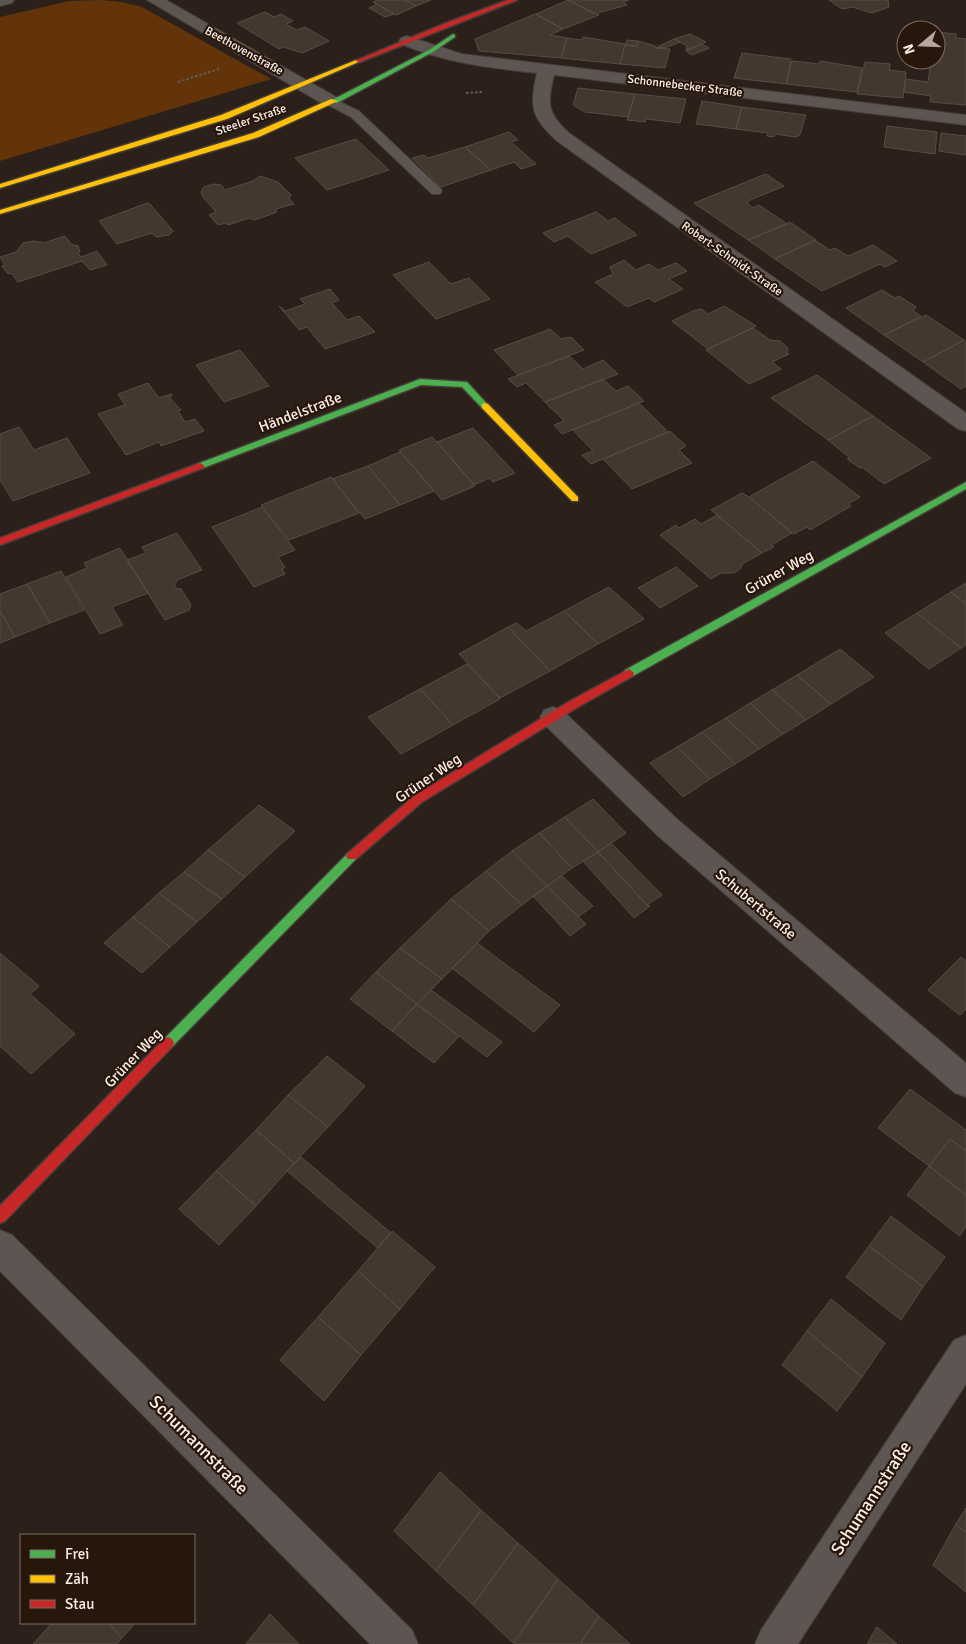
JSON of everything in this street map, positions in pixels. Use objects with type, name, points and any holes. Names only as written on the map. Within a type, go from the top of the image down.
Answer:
[{"type":"street","points":[[0,2],[6,0]]},
{"type":"street","name":"Beethovenstraße","points":[[155,0],[332,102]]},
{"type":"street","name":"Steeler Straße","points":[[0,186],[224,117],[305,85],[407,41],[514,0]]},
{"type":"street","name":"Steeler Straße","points":[[0,212],[256,135],[332,102],[430,51],[491,9]]},
{"type":"street","name":"Schonnebecker Straße","points":[[407,41],[430,51],[461,59],[966,120]]},
{"type":"street","name":"Robert-Schmidt-Straße","points":[[547,69],[541,95],[540,111],[545,122],[563,137],[966,424]]},
{"type":"street","name":"Händelstraße","points":[[0,542],[420,382],[464,384],[575,499]]},
{"type":"street","name":"Grüner Weg","points":[[0,1216],[335,871],[418,799],[552,717],[966,485]]},
{"type":"street","name":"Schubertstraße","points":[[552,717],[668,828],[966,1083]]},
{"type":"street","name":"Schumannstraße","points":[[0,1247],[398,1644]]},
{"type":"street","name":"Schumannstraße","points":[[775,1644],[966,1352]]},
{"type":"lane","points":[[332,102],[355,114],[436,191]]},
{"type":"shaded area","points":[[102,0],[142,7],[271,79],[0,161],[0,17],[69,1]]},
{"type":"building","points":[[378,0],[405,0],[416,6],[396,15],[373,2]]},
{"type":"building","points":[[405,0],[431,0],[416,6]]},
{"type":"building","points":[[568,0],[599,15],[563,29],[536,14]]},
{"type":"building","points":[[568,0],[629,0],[623,2],[627,5],[594,14]]},
{"type":"building","points":[[829,0],[888,0],[889,7],[872,13],[852,7],[842,9]]},
{"type":"building","points":[[377,4],[394,14],[385,17],[369,8]]},
{"type":"building","points":[[265,12],[274,17],[281,14],[293,21],[286,24],[297,30],[305,27],[329,41],[302,53],[283,47],[279,49],[237,23]]},
{"type":"building","points":[[535,14],[563,29],[550,35],[567,38],[561,58],[479,51],[475,39]]},
{"type":"building","points":[[946,33],[956,34],[956,38],[966,39],[966,105],[930,102],[931,96],[904,92],[906,79],[928,82],[930,70],[946,70]]},
{"type":"building","points":[[690,34],[706,42],[686,50],[687,46],[674,39]]},
{"type":"building","points":[[583,37],[625,44],[620,64],[561,58],[567,38],[582,40]]},
{"type":"building","points":[[674,39],[680,42],[667,47],[655,48]]},
{"type":"building","points":[[627,40],[638,41],[637,46],[625,45]]},
{"type":"building","points":[[638,41],[655,46],[655,48],[670,49],[665,68],[620,64],[625,45],[637,46]]},
{"type":"building","points":[[702,44],[709,48],[692,55],[686,51]]},
{"type":"building","points":[[742,53],[791,59],[786,84],[734,78]]},
{"type":"building","points":[[792,61],[819,64],[820,61],[862,68],[857,92],[786,84]]},
{"type":"building","points":[[865,62],[890,64],[889,70],[906,72],[903,98],[857,94]]},
{"type":"building","points":[[578,88],[635,94],[628,117],[585,112],[573,105]]},
{"type":"building","points":[[635,94],[686,99],[680,123],[646,119],[645,122],[627,120]]},
{"type":"building","points":[[702,101],[742,107],[736,129],[696,124]]},
{"type":"building","points":[[742,107],[806,115],[800,135],[796,137],[775,134],[774,137],[767,136],[768,133],[736,129]]},
{"type":"building","points":[[887,126],[937,132],[935,154],[884,147]]},
{"type":"building","points":[[509,132],[518,140],[511,142],[536,164],[521,169],[514,162],[491,170],[465,147]]},
{"type":"building","points":[[941,133],[966,136],[966,155],[939,151]]},
{"type":"building","points":[[356,139],[389,170],[327,190],[295,158]]},
{"type":"building","points":[[465,147],[491,170],[441,187],[412,158],[424,155],[428,158]]},
{"type":"building","points":[[766,174],[784,186],[748,201],[748,204],[753,208],[759,205],[787,224],[748,240],[694,203]]},
{"type":"building","points":[[260,176],[278,182],[291,195],[289,198],[294,204],[276,209],[275,213],[254,220],[249,218],[228,225],[226,223],[218,225],[209,215],[216,212],[203,197],[201,192],[204,187],[213,184],[221,185],[225,190],[253,181]]},
{"type":"building","points":[[147,203],[150,204],[173,231],[169,235],[156,237],[152,233],[117,244],[99,221]]},
{"type":"building","points":[[596,212],[608,221],[615,218],[637,235],[591,254],[568,236],[554,242],[543,233]]},
{"type":"building","points":[[790,222],[816,240],[775,259],[748,240]]},
{"type":"building","points":[[65,236],[71,244],[78,246],[80,251],[78,253],[81,257],[97,251],[107,265],[90,270],[82,261],[18,282],[2,266],[5,265],[0,257],[16,252],[23,243],[34,241],[44,243]]},
{"type":"building","points":[[815,240],[830,250],[835,248],[848,256],[873,245],[897,261],[885,267],[880,264],[822,291],[775,259]]},
{"type":"building","points":[[624,260],[636,270],[649,264],[658,270],[676,263],[687,271],[669,279],[683,289],[654,302],[649,298],[627,307],[595,282],[613,274],[610,267]]},
{"type":"building","points":[[429,262],[451,284],[469,278],[490,299],[436,319],[393,275]]},
{"type":"building","points":[[330,289],[339,300],[332,303],[347,320],[359,316],[375,332],[325,349],[307,327],[299,330],[279,306],[285,311],[305,304],[300,299]]},
{"type":"building","points":[[882,290],[895,298],[899,296],[916,307],[913,311],[921,316],[884,335],[846,308]]},
{"type":"building","points":[[724,306],[756,326],[708,349],[672,321],[693,311],[702,309],[708,314]]},
{"type":"building","points":[[926,315],[964,340],[923,362],[884,335]]},
{"type":"building","points":[[753,328],[770,340],[780,341],[788,348],[787,353],[789,354],[772,362],[781,369],[749,384],[706,350]]},
{"type":"building","points":[[550,329],[561,339],[571,337],[584,350],[518,375],[494,350]]},
{"type":"building","points":[[964,340],[966,342],[966,386],[961,389],[923,362]]},
{"type":"building","points":[[240,350],[269,386],[224,402],[196,365]]},
{"type":"building","points":[[569,356],[583,369],[603,360],[618,374],[545,402],[526,383],[517,387],[508,379]]},
{"type":"building","points":[[817,375],[873,416],[828,440],[771,398]]},
{"type":"building","points":[[603,379],[616,391],[628,386],[644,401],[562,434],[554,425],[564,421],[545,402]]},
{"type":"building","points":[[148,383],[159,398],[171,394],[172,396],[169,397],[181,410],[178,411],[185,422],[195,419],[204,431],[161,446],[159,442],[126,455],[98,414],[125,405],[118,394]]},
{"type":"building","points":[[639,403],[668,432],[591,464],[582,455],[593,451],[573,430]]},
{"type":"building","points":[[873,416],[931,458],[884,484],[862,467],[860,468],[847,459],[850,458],[828,440]]},
{"type":"building","points":[[19,427],[34,450],[67,438],[90,473],[13,501],[0,480],[0,434]]},
{"type":"building","points":[[473,428],[515,473],[493,482],[489,478],[474,485],[437,442]]},
{"type":"building","points":[[670,431],[686,446],[679,450],[692,463],[632,489],[603,459]]},
{"type":"building","points":[[432,437],[475,486],[442,500],[399,450]]},
{"type":"building","points":[[400,452],[434,491],[400,505],[368,466]]},
{"type":"building","points":[[813,461],[860,497],[848,504],[851,506],[810,530],[807,527],[794,534],[749,497]]},
{"type":"building","points":[[368,466],[400,505],[365,519],[332,479]]},
{"type":"building","points":[[331,477],[359,513],[289,540],[261,505]]},
{"type":"building","points":[[742,493],[792,533],[771,545],[774,547],[762,553],[711,510]]},
{"type":"building","points":[[262,507],[295,550],[278,557],[285,567],[282,569],[285,574],[254,587],[212,527]]},
{"type":"building","points":[[717,515],[762,553],[742,564],[741,568],[734,573],[721,573],[711,579],[660,535],[676,525],[679,528],[695,519],[701,524]]},
{"type":"building","points":[[177,533],[202,570],[177,580],[174,588],[181,589],[191,605],[189,610],[165,620],[127,560],[146,553],[142,547]]},
{"type":"building","points":[[120,548],[148,593],[112,607],[123,625],[100,634],[66,577],[87,568],[84,563]]},
{"type":"building","points":[[676,567],[698,586],[660,608],[638,588]]},
{"type":"building","points":[[61,571],[84,610],[50,623],[27,584]]},
{"type":"building","points":[[966,583],[966,604],[951,592]]},
{"type":"building","points":[[27,584],[50,623],[15,637],[0,611],[0,594]]},
{"type":"building","points":[[609,587],[644,619],[598,644],[564,611]]},
{"type":"building","points":[[951,592],[966,604],[966,645],[961,648],[917,613]]},
{"type":"building","points":[[0,611],[15,637],[0,643]]},
{"type":"building","points":[[564,611],[598,644],[550,671],[508,627],[517,623],[526,631]]},
{"type":"building","points":[[917,613],[961,648],[929,669],[885,633]]},
{"type":"building","points":[[508,627],[550,671],[500,698],[459,654]]},
{"type":"building","points":[[840,649],[874,677],[831,704],[797,675]]},
{"type":"building","points":[[467,664],[500,699],[453,725],[420,689]]},
{"type":"building","points":[[797,675],[831,704],[806,720],[772,690]]},
{"type":"building","points":[[420,689],[453,725],[401,754],[368,717]]},
{"type":"building","points":[[772,690],[806,720],[783,734],[750,703]]},
{"type":"building","points":[[750,703],[783,734],[759,749],[726,718]]},
{"type":"building","points":[[726,718],[759,749],[735,764],[702,732]]},
{"type":"building","points":[[702,732],[735,764],[710,779],[677,747]]},
{"type":"building","points":[[677,747],[710,779],[683,797],[650,763]]},
{"type":"building","points":[[593,799],[626,833],[598,852],[565,817]]},
{"type":"building","points":[[259,805],[295,831],[245,877],[208,850]]},
{"type":"building","points":[[565,817],[598,852],[572,868],[539,833]]},
{"type":"building","points":[[539,833],[572,868],[547,886],[512,851]]},
{"type":"building","points":[[611,843],[662,895],[647,905],[598,852]]},
{"type":"building","points":[[208,850],[245,877],[222,899],[184,872]]},
{"type":"building","points":[[512,851],[547,886],[522,905],[486,871]]},
{"type":"building","points":[[598,852],[650,906],[634,918],[583,861]]},
{"type":"building","points":[[486,871],[522,905],[489,931],[451,899]]},
{"type":"building","points":[[184,872],[222,899],[197,922],[159,893]]},
{"type":"building","points":[[562,876],[593,906],[578,917],[547,886]]},
{"type":"building","points":[[547,886],[586,924],[570,936],[533,896]]},
{"type":"building","points":[[159,893],[197,922],[170,947],[133,917]]},
{"type":"building","points":[[451,899],[489,931],[442,979],[400,948]]},
{"type":"building","points":[[133,917],[170,947],[142,973],[104,943]]},
{"type":"building","points":[[477,943],[560,1005],[534,1032],[452,968]]},
{"type":"building","points":[[400,948],[442,979],[417,1004],[376,972]]},
{"type":"building","points":[[0,953],[39,986],[30,994],[75,1034],[31,1074],[0,1046]]},
{"type":"building","points":[[961,957],[966,961],[966,1009],[960,1015],[928,990]]},
{"type":"building","points":[[376,972],[417,1004],[392,1031],[350,999]]},
{"type":"building","points":[[431,990],[502,1042],[487,1057],[417,1004]]},
{"type":"building","points":[[417,1004],[459,1036],[434,1063],[392,1031]]},
{"type":"building","points":[[327,1056],[365,1086],[328,1127],[288,1095]]},
{"type":"building","points":[[910,1089],[966,1130],[966,1151],[950,1139],[929,1166],[878,1128]]},
{"type":"building","points":[[288,1095],[328,1127],[294,1163],[256,1130]]},
{"type":"building","points":[[256,1130],[294,1163],[256,1206],[216,1171]]},
{"type":"building","points":[[950,1139],[966,1151],[966,1195],[929,1166]]},
{"type":"building","points":[[301,1157],[391,1233],[378,1248],[287,1171]]},
{"type":"building","points":[[929,1166],[966,1195],[966,1226],[960,1236],[907,1195]]},
{"type":"building","points":[[216,1171],[256,1206],[219,1245],[179,1209]]},
{"type":"building","points":[[891,1216],[945,1257],[923,1287],[869,1246]]},
{"type":"building","points":[[392,1231],[435,1267],[400,1309],[358,1271]]},
{"type":"building","points":[[869,1246],[923,1287],[901,1320],[846,1277]]},
{"type":"building","points":[[358,1271],[400,1309],[361,1355],[318,1317]]},
{"type":"building","points":[[831,1299],[885,1343],[862,1377],[807,1331]]},
{"type":"building","points":[[318,1317],[361,1355],[324,1401],[280,1360]]},
{"type":"building","points":[[807,1331],[862,1377],[837,1411],[782,1365]]},
{"type":"building","points":[[440,1472],[481,1510],[436,1571],[394,1531]]},
{"type":"building","points":[[966,1508],[966,1533],[956,1524]]},
{"type":"building","points":[[481,1510],[518,1543],[473,1605],[436,1571]]},
{"type":"building","points":[[956,1524],[966,1533],[966,1592],[933,1565]]},
{"type":"building","points":[[518,1543],[558,1579],[513,1643],[473,1605]]},
{"type":"building","points":[[558,1579],[599,1616],[580,1644],[514,1644]]},
{"type":"building","points":[[270,1614],[299,1644],[246,1644]]},
{"type":"building","points":[[599,1616],[630,1644],[580,1644]]},
{"type":"building","points":[[51,1624],[109,1624],[122,1638],[117,1644],[33,1644]]},
{"type":"building","points":[[109,1624],[134,1624],[122,1638]]},
{"type":"building","points":[[877,1627],[897,1644],[867,1644]]},
{"type":"traffic: fast","points":[[334,101],[431,51],[453,36]]},
{"type":"traffic: fast","points":[[200,466],[420,382],[464,384],[485,406]]},
{"type":"traffic: fast","points":[[629,673],[966,485]]},
{"type":"traffic: fast","points":[[168,1043],[352,856]]},
{"type":"traffic: slow","points":[[0,186],[224,117],[358,61]]},
{"type":"traffic: slow","points":[[0,212],[256,135],[334,101]]},
{"type":"traffic: slow","points":[[485,406],[575,499]]},
{"type":"traffic: jam","points":[[358,61],[448,24],[514,0]]},
{"type":"traffic: jam","points":[[0,542],[200,466]]},
{"type":"traffic: jam","points":[[352,856],[418,799],[574,704],[629,673]]},
{"type":"traffic: jam","points":[[0,1216],[168,1043]]}]
